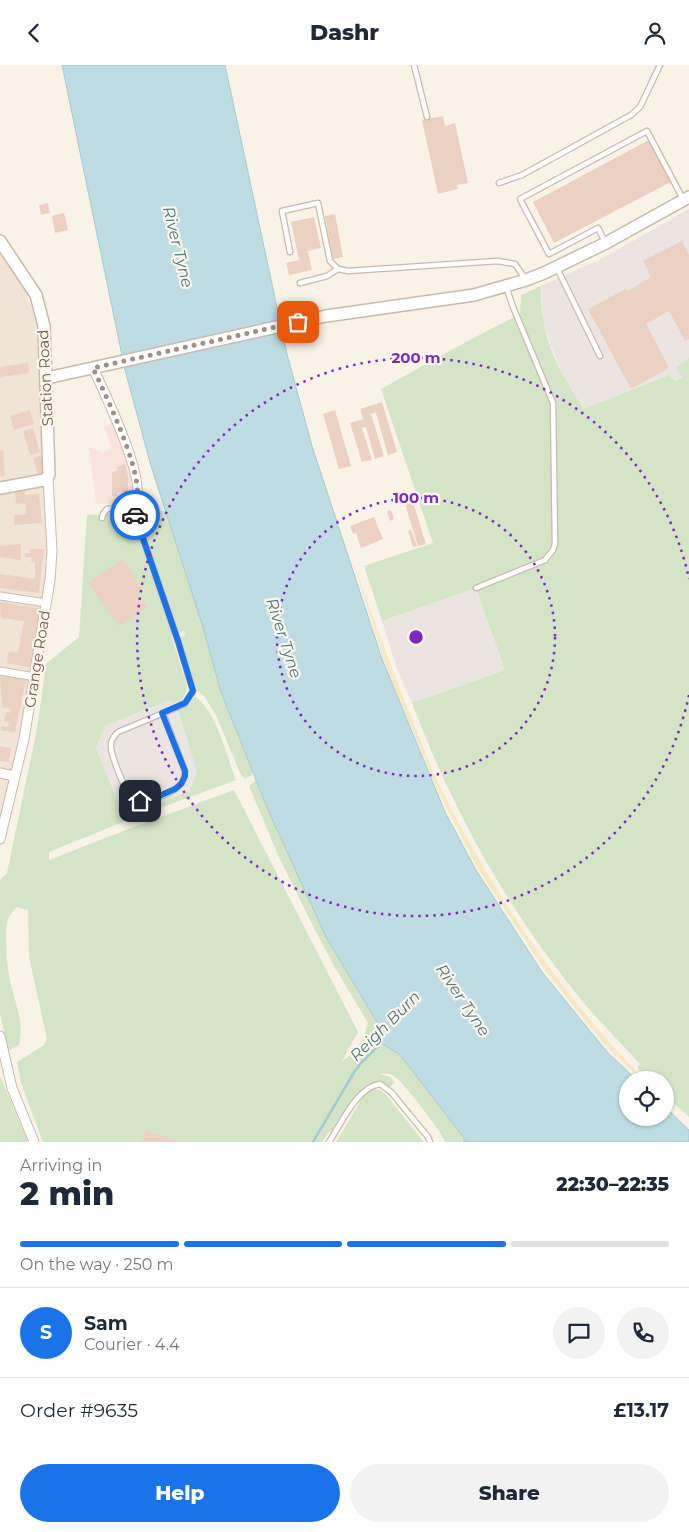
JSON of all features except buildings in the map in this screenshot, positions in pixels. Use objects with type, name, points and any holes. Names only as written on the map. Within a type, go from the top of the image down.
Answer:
[{"type":"street","points":[[47,378],[337,314],[474,295],[526,280],[556,267],[606,243],[687,199]]},
{"type":"street","name":"Station Road","points":[[0,241],[36,295],[44,326],[47,378],[48,477]]},
{"type":"street","points":[[93,368],[129,452],[137,482],[138,499],[132,506]]},
{"type":"street","points":[[0,489],[44,480],[48,477]]},
{"type":"street","name":"Grange Road","points":[[0,839],[3,810],[24,739],[50,580],[52,551],[48,477]]},
{"type":"street","points":[[0,596],[46,603]]},
{"type":"street","points":[[0,671],[35,677]]},
{"type":"street","points":[[0,773],[14,776]]},
{"type":"street","points":[[0,1036],[12,1088],[34,1142]]},
{"type":"lane","points":[[414,65],[427,117]]},
{"type":"lane","points":[[499,183],[522,175],[632,115],[640,107],[660,65]]},
{"type":"lane","points":[[606,243],[598,228],[549,254],[520,199],[647,131],[687,199]]},
{"type":"lane","points":[[290,252],[282,211],[318,203],[330,261],[338,269],[348,271],[498,261],[515,264],[526,280]]},
{"type":"lane","points":[[556,267],[600,356]]},
{"type":"lane","points":[[300,283],[327,276],[338,269]]},
{"type":"lane","points":[[476,588],[544,560],[553,550],[554,543],[553,403],[506,286]]},
{"type":"lane","points":[[102,518],[107,509],[132,506],[193,691],[185,703],[118,732],[111,741],[112,755],[129,794],[140,801],[150,800],[175,789],[181,784],[185,776],[185,771],[162,713]]},
{"type":"lane","points":[[329,1142],[356,1100],[369,1086],[380,1084],[391,1092],[430,1142]]},
{"type":"shaded area","points":[[689,209],[689,357],[677,368],[682,377],[675,381],[669,375],[584,409],[566,382],[550,344],[543,319],[541,286],[605,257]]},
{"type":"shaded area","points":[[0,253],[20,279],[34,313],[40,345],[50,550],[33,679],[0,831]]},
{"type":"shaded area","points":[[113,423],[130,466],[134,482],[131,504],[96,504],[89,447],[102,452],[112,449],[104,427]]},
{"type":"shaded area","points":[[476,588],[505,670],[412,703],[397,669],[382,621]]},
{"type":"shaded area","points":[[172,700],[176,702],[197,773],[189,791],[136,812],[119,804],[96,748],[105,726]]},
{"type":"green space","points":[[541,286],[545,330],[553,354],[564,377],[584,409],[669,375],[676,381],[682,377],[676,368],[689,357],[689,1117],[674,1103],[674,1071],[640,1071],[637,1068],[640,1064],[588,1008],[530,932],[496,878],[465,822],[421,726],[412,703],[505,670],[476,588],[382,621],[364,566],[433,543],[381,389],[520,314],[521,295]]},
{"type":"green space","points":[[165,511],[202,624],[221,692],[252,775],[245,779],[241,775],[216,715],[204,696],[196,690],[178,638],[185,636],[184,631],[171,635],[186,682],[187,690],[181,703],[168,701],[105,726],[96,748],[119,804],[136,812],[189,791],[197,773],[178,709],[187,707],[195,696],[203,703],[215,723],[236,780],[133,818],[49,852],[49,860],[234,790],[358,1032],[342,1061],[359,1045],[368,1023],[334,966],[278,855],[249,786],[256,780],[326,937],[377,1022],[381,1043],[400,1055],[464,1138],[464,1142],[445,1142],[406,1088],[400,1081],[386,1073],[380,1074],[390,1077],[395,1082],[389,1088],[384,1083],[369,1084],[352,1101],[333,1130],[329,1132],[322,1142],[43,1142],[21,1083],[17,1062],[44,1045],[47,1039],[29,957],[28,910],[17,907],[11,914],[6,929],[8,971],[21,1030],[19,1045],[8,1051],[0,1013],[0,880],[7,873],[37,729],[46,664],[79,637],[87,515]]},
{"type":"green space","points":[[0,1076],[28,1142],[0,1142]]},
{"type":"green space","points":[[372,1089],[380,1090],[387,1096],[424,1142],[336,1142],[363,1097]]},
{"type":"sand","points":[[350,553],[387,655],[430,764],[464,833],[510,910],[561,983],[602,1033],[637,1071],[632,1071],[603,1043],[544,969],[478,869],[438,791],[387,670]]},
{"type":"water","name":"River Tyne","points":[[62,65],[225,65],[287,354],[312,446],[382,659],[445,812],[476,870],[542,972],[608,1053],[627,1071],[619,1071],[619,1126],[674,1126],[674,1116],[689,1130],[689,1142],[464,1142],[464,1138],[400,1055],[381,1043],[377,1022],[326,937],[268,810],[221,692],[202,624],[151,466],[125,370]]},
{"type":"waterway","name":"Reigh Burn","points":[[313,1142],[353,1074],[360,1064],[383,1041]]},
{"type":"way so far","points":[[135,515],[132,506],[138,499],[137,482],[129,452],[93,368],[298,322]]},
{"type":"route","points":[[135,515],[193,691],[185,703],[162,713],[185,771],[183,782],[175,789],[150,800],[140,801]]}]
